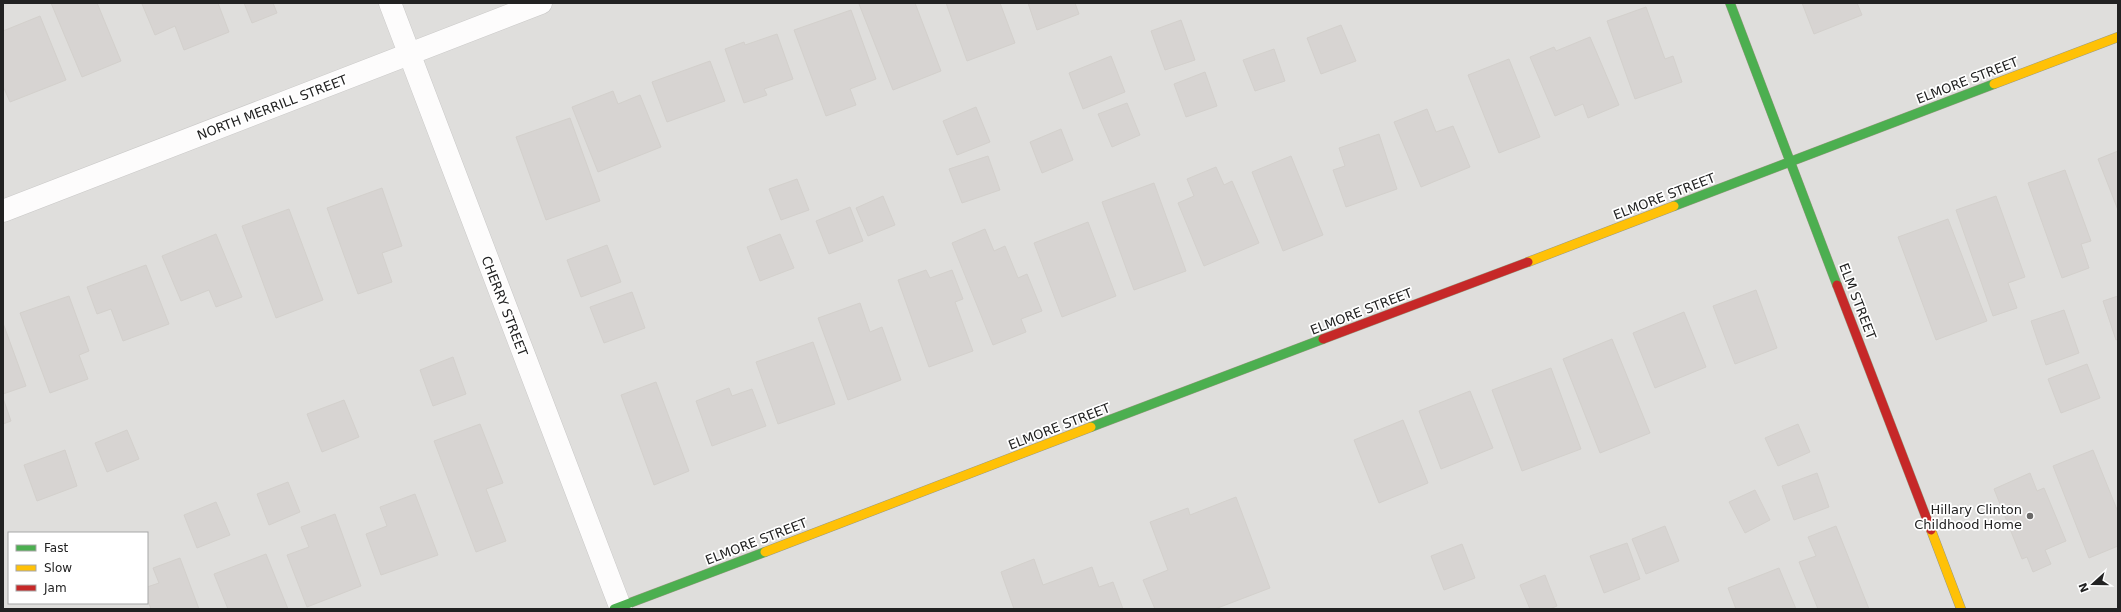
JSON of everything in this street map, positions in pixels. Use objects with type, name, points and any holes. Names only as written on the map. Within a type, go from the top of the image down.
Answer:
[{"type":"street","name":"CHERRY STREET","points":[[390,3],[618,608]]},
{"type":"street","name":"NORTH MERRILL STREET","points":[[3,211],[541,3]]},
{"type":"street","name":"ELM STREET","points":[[1730,3],[1961,609]]},
{"type":"street","name":"ELMORE STREET","points":[[618,608],[2118,37]]},
{"type":"shaded area","points":[[3,3],[2118,3],[2118,609],[3,609]]},
{"type":"building","points":[[51,3],[97,3],[121,61],[82,77]]},
{"type":"building","points":[[218,3],[229,32],[184,50],[175,26],[155,35],[142,4]]},
{"type":"building","points":[[244,3],[273,3],[277,13],[252,23]]},
{"type":"building","points":[[915,3],[941,71],[893,90],[859,4]]},
{"type":"building","points":[[946,3],[1000,3],[1015,43],[967,61]]},
{"type":"building","points":[[1028,3],[1075,3],[1079,14],[1037,30]]},
{"type":"building","points":[[1802,3],[1857,3],[1862,15],[1814,34]]},
{"type":"building","points":[[1646,7],[1665,59],[1673,56],[1682,82],[1635,99],[1607,21]]},
{"type":"building","points":[[851,10],[876,79],[850,89],[856,105],[826,116],[794,30]]},
{"type":"building","points":[[40,16],[66,80],[10,102],[3,86],[3,31]]},
{"type":"building","points":[[1181,20],[1195,60],[1165,70],[1151,31]]},
{"type":"building","points":[[1341,25],[1356,61],[1321,74],[1307,38]]},
{"type":"building","points":[[777,34],[793,79],[764,89],[767,95],[744,103],[725,49],[744,42],[745,45]]},
{"type":"building","points":[[1590,37],[1619,105],[1588,118],[1583,104],[1555,116],[1530,57],[1554,47],[1556,51]]},
{"type":"building","points":[[1274,49],[1285,81],[1255,91],[1243,60]]},
{"type":"building","points":[[1111,56],[1125,92],[1083,109],[1069,73]]},
{"type":"building","points":[[1509,59],[1540,137],[1499,153],[1468,75]]},
{"type":"building","points":[[710,61],[725,101],[667,122],[652,82]]},
{"type":"building","points":[[1205,72],[1217,106],[1186,117],[1174,84]]},
{"type":"building","points":[[613,91],[618,104],[640,95],[661,147],[598,172],[572,107]]},
{"type":"building","points":[[1127,103],[1140,135],[1112,147],[1098,114]]},
{"type":"building","points":[[976,107],[990,142],[957,155],[943,121]]},
{"type":"building","points":[[1427,109],[1436,132],[1453,126],[1470,167],[1421,187],[1394,122]]},
{"type":"building","points":[[570,118],[600,201],[546,220],[516,137]]},
{"type":"building","points":[[1061,129],[1073,160],[1042,173],[1030,142]]},
{"type":"building","points":[[1379,134],[1397,189],[1346,207],[1333,170],[1345,166],[1339,148]]},
{"type":"building","points":[[2118,151],[2118,210],[2098,159]]},
{"type":"building","points":[[988,156],[1000,190],[962,203],[949,169]]},
{"type":"building","points":[[1291,156],[1323,235],[1283,251],[1252,172]]},
{"type":"building","points":[[1216,167],[1224,185],[1232,181],[1259,243],[1204,266],[1178,203],[1194,196],[1187,179]]},
{"type":"building","points":[[2065,170],[2091,241],[2081,244],[2089,268],[2062,278],[2028,183]]},
{"type":"building","points":[[797,179],[809,210],[781,220],[769,189]]},
{"type":"building","points":[[1154,183],[1186,271],[1134,290],[1102,202]]},
{"type":"building","points":[[382,188],[402,246],[382,253],[392,282],[358,294],[327,208]]},
{"type":"building","points":[[883,196],[895,225],[868,236],[856,208]]},
{"type":"building","points":[[1996,196],[2025,277],[2008,283],[2017,308],[1993,316],[1956,210]]},
{"type":"building","points":[[850,207],[863,241],[829,254],[816,221]]},
{"type":"building","points":[[289,209],[323,300],[276,318],[242,226]]},
{"type":"building","points":[[1948,219],[1987,321],[1936,340],[1898,237]]},
{"type":"building","points":[[1088,222],[1116,296],[1062,317],[1034,243]]},
{"type":"building","points":[[985,229],[994,251],[1005,246],[1018,278],[1027,274],[1042,311],[1021,319],[1026,332],[993,345],[952,243]]},
{"type":"building","points":[[216,234],[242,297],[216,307],[209,290],[181,301],[162,256]]},
{"type":"building","points":[[780,234],[794,268],[760,281],[747,247]]},
{"type":"building","points":[[607,245],[621,282],[581,297],[567,260]]},
{"type":"building","points":[[146,265],[169,324],[123,341],[111,309],[97,314],[87,287]]},
{"type":"building","points":[[926,270],[930,278],[952,270],[963,299],[955,302],[973,351],[929,367],[898,280]]},
{"type":"building","points":[[1756,290],[1777,348],[1735,364],[1713,306]]},
{"type":"building","points":[[632,292],[645,328],[604,343],[590,307]]},
{"type":"building","points":[[69,296],[89,351],[79,355],[88,379],[50,393],[20,313]]},
{"type":"building","points":[[2118,296],[2118,339],[2116,340],[2103,301]]},
{"type":"building","points":[[860,303],[870,332],[882,327],[901,380],[848,400],[818,318]]},
{"type":"building","points":[[2064,310],[2079,353],[2046,365],[2031,321]]},
{"type":"building","points":[[1684,312],[1706,367],[1655,388],[1633,333]]},
{"type":"building","points":[[3,323],[26,386],[3,394]]},
{"type":"building","points":[[1612,339],[1650,433],[1600,453],[1563,359]]},
{"type":"building","points":[[813,342],[835,404],[778,424],[756,362]]},
{"type":"building","points":[[453,357],[466,394],[433,406],[420,370]]},
{"type":"building","points":[[2087,364],[2100,398],[2061,413],[2048,379]]},
{"type":"building","points":[[1551,368],[1581,449],[1522,471],[1492,390]]},
{"type":"building","points":[[656,382],[689,471],[654,485],[621,395]]},
{"type":"building","points":[[729,388],[732,396],[752,389],[766,426],[712,446],[696,401]]},
{"type":"building","points":[[1470,391],[1493,448],[1441,469],[1419,411]]},
{"type":"building","points":[[3,398],[11,421],[3,424]]},
{"type":"building","points":[[344,400],[359,437],[322,452],[307,414]]},
{"type":"building","points":[[1403,420],[1428,483],[1379,503],[1354,440]]},
{"type":"building","points":[[480,424],[503,483],[486,489],[506,541],[476,552],[434,441]]},
{"type":"building","points":[[1798,424],[1810,452],[1778,466],[1765,438]]},
{"type":"building","points":[[127,430],[139,459],[107,472],[95,443]]},
{"type":"building","points":[[65,450],[77,486],[37,501],[24,465]]},
{"type":"building","points":[[2093,450],[2118,512],[2118,546],[2089,558],[2053,466]]},
{"type":"building","points":[[1817,473],[1829,507],[1794,520],[1782,486]]},
{"type":"building","name":"Hillary Clinton Childhood Home","points":[[2030,473],[2037,491],[2044,488],[2066,541],[2045,550],[2051,564],[2033,572],[2027,557],[2022,559],[1994,489]]},
{"type":"building","points":[[288,482],[300,512],[269,525],[257,494]]},
{"type":"building","points":[[1755,490],[1770,520],[1745,533],[1729,502]]},
{"type":"building","points":[[415,494],[438,555],[381,575],[366,534],[387,526],[380,507]]},
{"type":"building","points":[[1236,497],[1270,588],[1215,609],[1155,609],[1143,580],[1168,570],[1150,522],[1188,508],[1190,515]]},
{"type":"building","points":[[216,502],[230,535],[197,548],[184,515]]},
{"type":"building","points":[[335,514],[361,586],[307,607],[287,555],[309,547],[301,527]]},
{"type":"building","points":[[1665,526],[1679,561],[1646,574],[1632,539]]},
{"type":"building","points":[[1836,526],[1869,609],[1818,609],[1799,562],[1816,556],[1808,537]]},
{"type":"building","points":[[1627,543],[1640,579],[1604,593],[1590,556]]},
{"type":"building","points":[[1462,544],[1475,578],[1444,590],[1431,556]]},
{"type":"building","points":[[266,554],[288,609],[228,609],[214,574]]},
{"type":"building","points":[[180,558],[199,609],[151,609],[148,601],[148,587],[159,583],[153,568]]},
{"type":"building","points":[[1034,559],[1043,585],[1092,567],[1099,587],[1113,582],[1123,609],[1014,609],[1001,572]]},
{"type":"building","points":[[1779,568],[1796,609],[1736,609],[1728,588]]},
{"type":"building","points":[[1545,575],[1557,606],[1550,609],[1530,609],[1520,585]]},
{"type":"traffic: fast","points":[[1730,3],[1837,285]]},
{"type":"traffic: fast","points":[[1674,206],[1994,84]]},
{"type":"traffic: fast","points":[[1091,427],[1323,339]]},
{"type":"traffic: fast","points":[[614,609],[765,552]]},
{"type":"traffic: slow","points":[[1994,84],[2118,37]]},
{"type":"traffic: slow","points":[[1528,262],[1674,206]]},
{"type":"traffic: slow","points":[[765,552],[1091,427]]},
{"type":"traffic: slow","points":[[1931,530],[1961,609]]},
{"type":"traffic: jam","points":[[1323,339],[1528,262]]},
{"type":"traffic: jam","points":[[1837,285],[1931,530]]},
{"type":"place","name":"Hillary Clinton Childhood Home","points":[[2030,516]]}]
